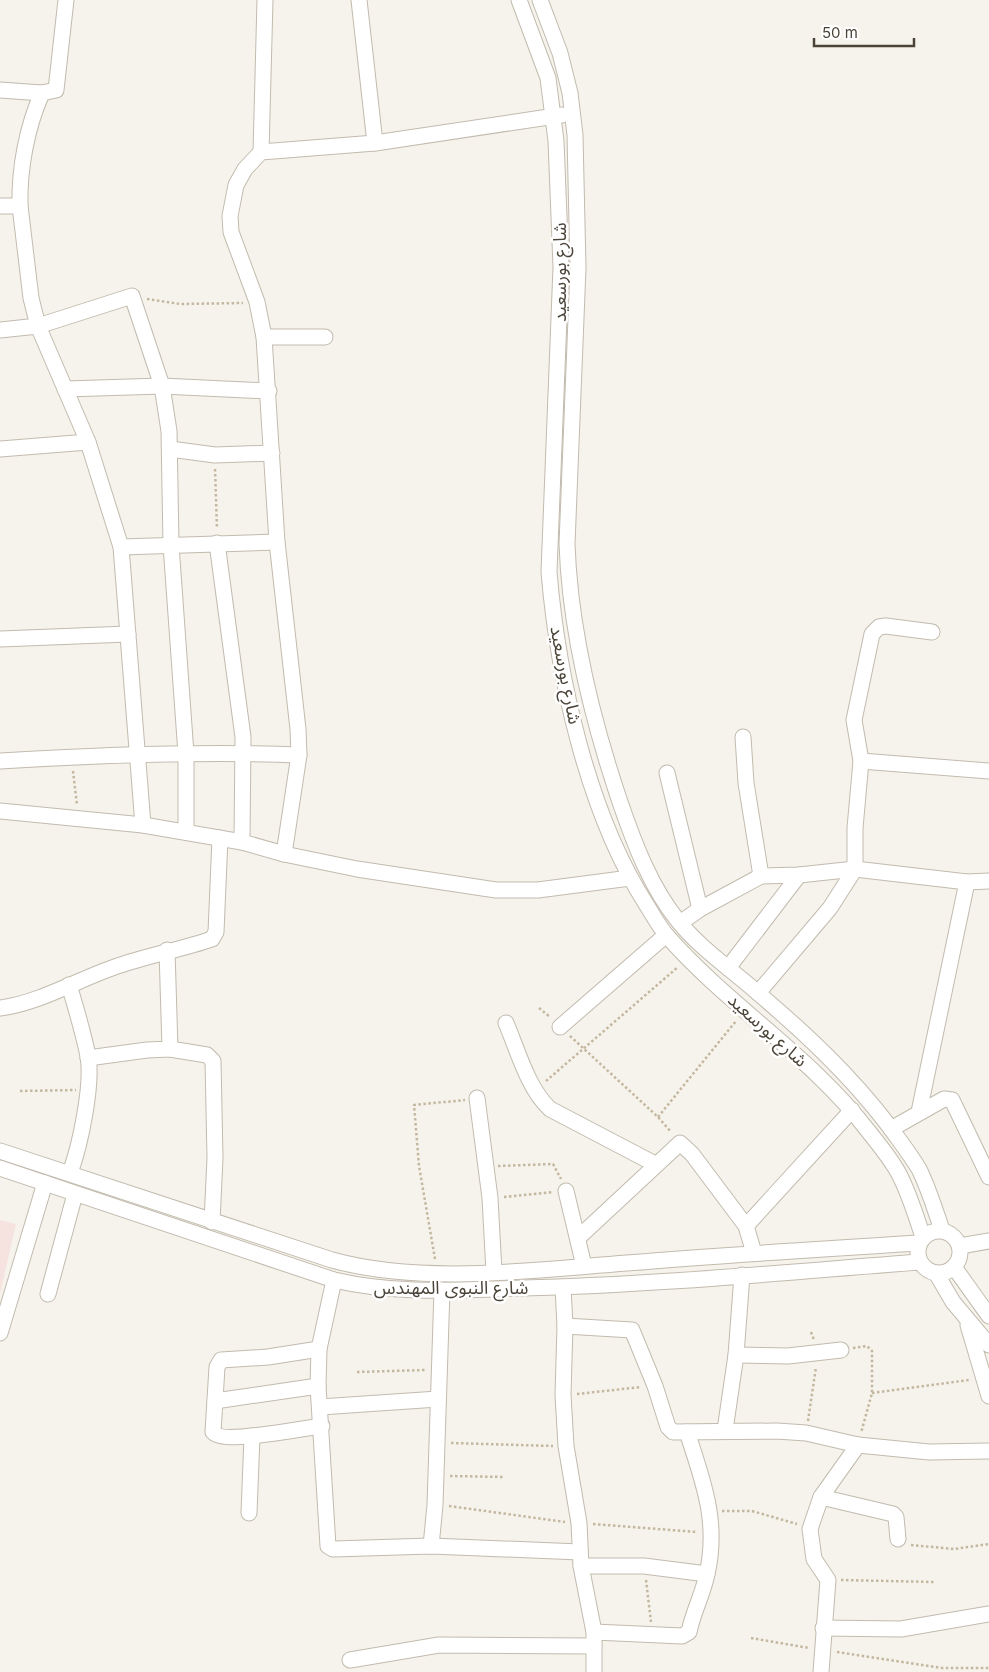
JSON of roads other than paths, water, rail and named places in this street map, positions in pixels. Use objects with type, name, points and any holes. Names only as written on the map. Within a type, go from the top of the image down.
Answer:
[{"type":"street","points":[[0,90],[42,93],[54,92],[57,88],[66,0]]},
{"type":"street","points":[[265,0],[261,152],[245,169],[236,185],[230,216],[231,232],[257,302],[264,337],[269,391],[277,542],[298,729],[299,755],[284,854]]},
{"type":"street","points":[[359,0],[374,143]]},
{"type":"street","name":"شارع بورسعيد","points":[[519,0],[542,59],[554,116],[561,267],[549,572],[552,603],[573,716],[593,785],[608,828],[630,878],[666,935],[688,958],[801,1059],[852,1110],[899,1174],[921,1240]]},
{"type":"street","name":"شارع بورسعيد","points":[[540,0],[560,52],[573,114],[578,268],[567,544],[568,572],[579,648],[593,711],[627,822],[650,875],[680,923],[841,1068],[891,1128],[919,1170],[942,1230]]},
{"type":"street","points":[[42,93],[30,120],[20,188],[20,206],[30,298],[38,326],[88,442],[121,547],[139,755],[143,825]]},
{"type":"street","points":[[261,152],[374,143],[573,114]]},
{"type":"street","points":[[0,206],[20,206]]},
{"type":"street","points":[[0,330],[38,326],[132,296],[162,386],[170,449],[171,545],[186,754],[186,832]]},
{"type":"street","points":[[264,337],[325,337]]},
{"type":"street","points":[[65,389],[162,386],[269,391]]},
{"type":"street","points":[[0,449],[88,442]]},
{"type":"street","points":[[170,449],[215,454],[272,453]]},
{"type":"street","points":[[121,547],[277,542]]},
{"type":"street","points":[[218,543],[244,753],[242,842]]},
{"type":"street","points":[[758,993],[830,908],[855,869],[855,828],[861,761],[854,720],[874,630],[886,626],[932,632]]},
{"type":"street","points":[[0,639],[128,634]]},
{"type":"street","points":[[743,737],[746,783],[761,876]]},
{"type":"street","points":[[0,761],[186,754],[244,753],[299,755]]},
{"type":"street","points":[[861,761],[989,771]]},
{"type":"street","points":[[666,773],[700,909]]},
{"type":"street","points":[[0,811],[143,825],[242,842],[284,854],[357,869],[496,890],[538,890],[630,878]]},
{"type":"street","points":[[608,828],[627,822]]},
{"type":"street","points":[[0,1008],[26,1002],[167,950],[212,939],[216,935],[220,838]]},
{"type":"street","points":[[680,923],[700,909],[761,876],[799,875],[855,869],[967,882],[989,881]]},
{"type":"street","points":[[728,968],[799,875]]},
{"type":"street","points":[[919,1112],[967,882]]},
{"type":"street","points":[[560,1027],[666,935]]},
{"type":"street","points":[[167,950],[170,1049]]},
{"type":"street","points":[[70,985],[88,1058],[87,1090],[78,1151],[70,1173]]},
{"type":"street","points":[[506,1024],[536,1090],[550,1108],[655,1164]]},
{"type":"street","points":[[88,1058],[170,1049],[207,1055],[213,1062],[215,1132],[212,1222]]},
{"type":"street","points":[[477,1098],[490,1198],[494,1272]]},
{"type":"street","points":[[891,1128],[944,1098],[952,1100],[989,1177]]},
{"type":"street","points":[[746,1226],[852,1110]]},
{"type":"street","points":[[579,1237],[655,1164],[680,1143],[692,1154],[746,1226],[754,1253]]},
{"type":"street","name":"شارع النبوى المهندس","points":[[0,1151],[212,1222],[353,1266],[397,1272],[494,1272],[921,1240]]},
{"type":"street","name":"شارع النبوى المهندس","points":[[0,1168],[334,1280],[376,1289],[442,1290],[563,1287],[920,1262]]},
{"type":"street","points":[[0,1333],[46,1183]]},
{"type":"street","points":[[566,1191],[579,1237],[584,1266]]},
{"type":"street","points":[[48,1294],[75,1194]]},
{"type":"street","points":[[942,1230],[950,1233],[960,1246],[958,1261],[954,1267],[942,1273],[936,1273],[930,1271],[920,1262],[918,1256],[921,1240],[932,1231],[942,1230]]},
{"type":"street","points":[[960,1246],[989,1241]]},
{"type":"street","points":[[954,1267],[989,1316]]},
{"type":"street","points":[[936,1273],[966,1320],[989,1345]]},
{"type":"street","points":[[725,1430],[736,1355],[742,1275]]},
{"type":"street","points":[[334,1280],[319,1349],[318,1386],[328,1546],[333,1549],[431,1546],[580,1559],[707,1574]]},
{"type":"street","points":[[563,1287],[565,1326],[563,1395],[566,1446],[579,1523],[580,1559],[594,1639],[594,1672]]},
{"type":"street","points":[[431,1546],[436,1475],[442,1290]]},
{"type":"street","points":[[966,1320],[989,1396]]},
{"type":"street","points":[[565,1326],[631,1329],[655,1386],[668,1427],[673,1432],[725,1430],[806,1433],[858,1444],[929,1452],[989,1451]]},
{"type":"street","points":[[319,1349],[268,1357],[221,1360],[217,1367],[214,1434],[219,1437],[252,1436],[322,1426]]},
{"type":"street","points":[[736,1355],[771,1357],[841,1350]]},
{"type":"street","points":[[215,1401],[318,1386]]},
{"type":"street","points":[[320,1408],[438,1400]]},
{"type":"street","points":[[350,1660],[445,1644],[594,1639],[652,1634],[682,1636],[687,1634],[707,1574],[713,1533],[710,1510],[688,1432]]},
{"type":"street","points":[[248,1513],[252,1436]]},
{"type":"street","points":[[821,1672],[828,1580],[814,1559],[810,1528],[821,1497],[858,1444]]},
{"type":"street","points":[[821,1497],[893,1514],[896,1516],[898,1539]]},
{"type":"street","points":[[823,1628],[901,1629],[989,1614]]}]
